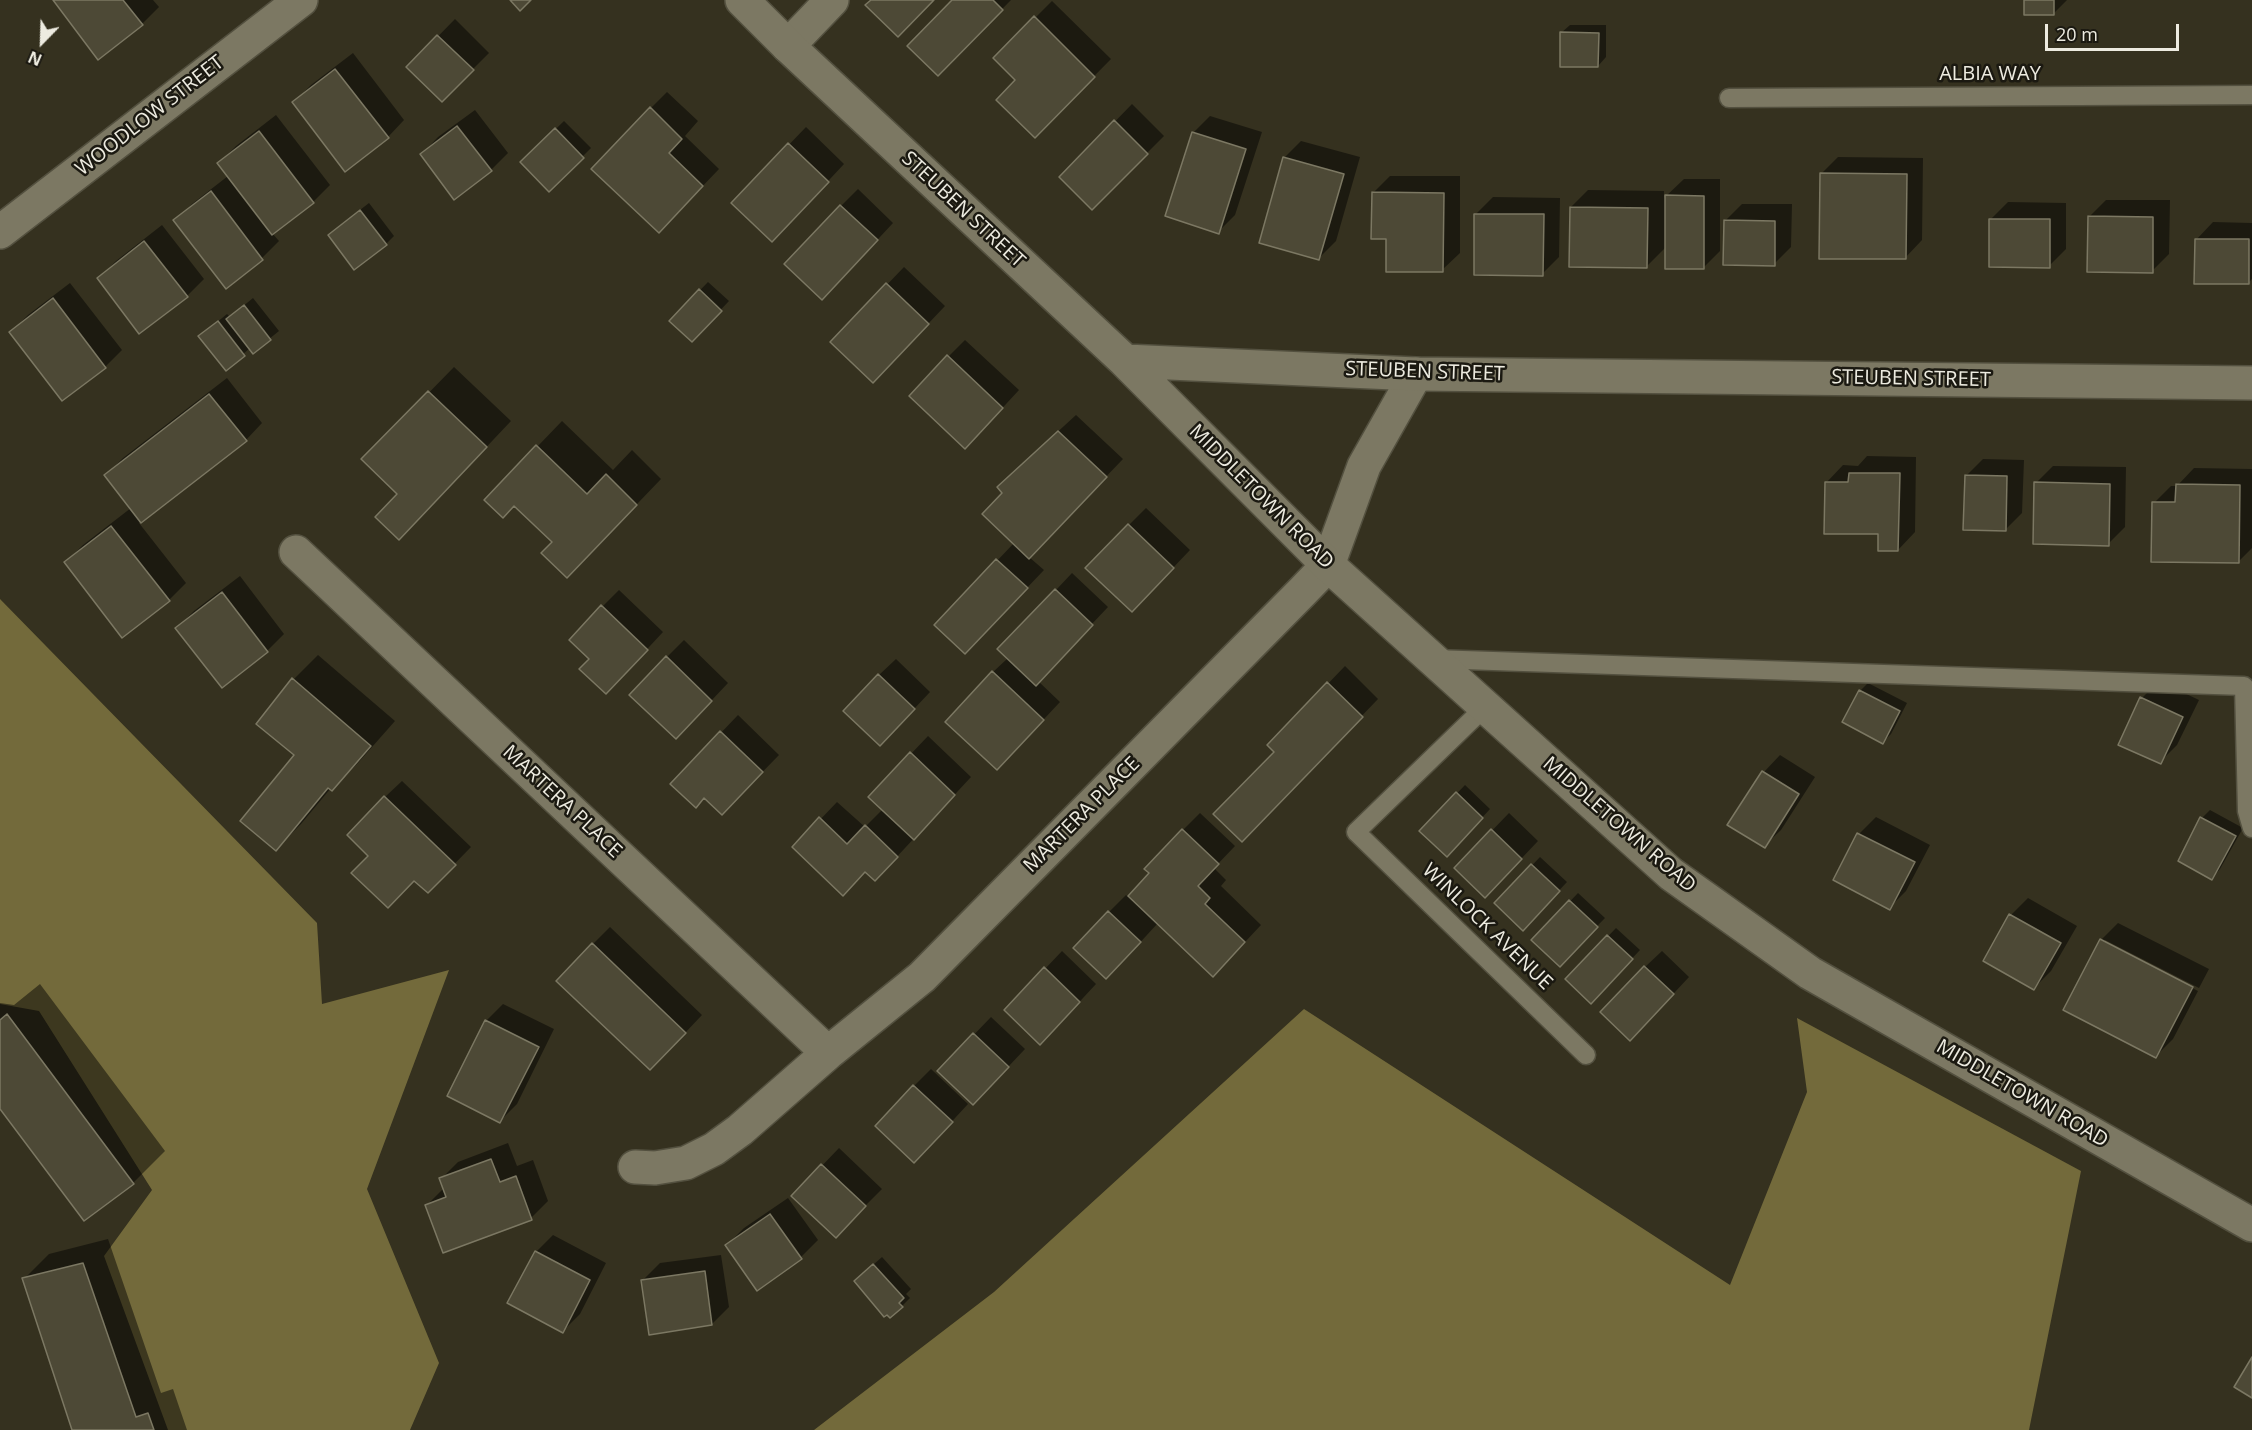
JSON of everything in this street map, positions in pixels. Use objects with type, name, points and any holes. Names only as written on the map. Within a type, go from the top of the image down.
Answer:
[{"type":"street","name":"WOODLOW STREET","points":[[0,232],[301,0]]},
{"type":"street","name":"STEUBEN STREET","points":[[742,0],[788,46],[1125,361],[1416,374],[2252,383]]},
{"type":"street","points":[[788,46],[832,0]]},
{"type":"street","name":"MIDDLETOWN ROAD","points":[[1125,361],[1328,565],[1671,874],[1810,973],[2252,1225]]},
{"type":"street","points":[[1328,565],[1364,466],[1416,374]]},
{"type":"street","name":"MARTERA PLACE","points":[[296,552],[828,1053]]},
{"type":"street","name":"MARTERA PLACE","points":[[635,1167],[655,1168],[686,1163],[714,1149],[740,1130],[828,1053],[922,977],[1328,565]]},
{"type":"lane","name":"ALBIA WAY","points":[[1729,98],[2252,95]]},
{"type":"lane","points":[[1432,659],[2244,686],[2247,811],[2252,828]]},
{"type":"lane","name":"WINLOCK AVENUE","points":[[1485,707],[1356,832],[1586,1055]]},
{"type":"shaded area","points":[[0,599],[317,923],[322,1004],[449,970],[367,1189],[439,1363],[410,1430],[168,1430],[104,1256],[152,1190],[39,1011],[0,1004]]},
{"type":"shaded area","points":[[1304,1009],[1730,1285],[1807,1092],[1797,1018],[2081,1171],[2029,1430],[814,1430],[994,1292]]},
{"type":"building","points":[[53,0],[123,0],[143,25],[98,60]]},
{"type":"building","points":[[510,0],[531,0],[520,11]]},
{"type":"building","points":[[871,0],[934,0],[898,37],[865,5]]},
{"type":"building","points":[[952,0],[993,0],[1003,10],[938,76],[907,46]]},
{"type":"building","points":[[2024,0],[2054,0],[2054,15],[2024,15]]},
{"type":"building","points":[[1034,16],[1095,77],[1035,138],[996,100],[1015,80],[993,58]]},
{"type":"building","points":[[1560,32],[1599,33],[1598,67],[1560,67]]},
{"type":"building","points":[[437,35],[474,70],[442,102],[406,67]]},
{"type":"building","points":[[335,69],[389,138],[345,172],[292,102]]},
{"type":"building","points":[[650,107],[682,139],[669,153],[703,186],[659,233],[591,169]]},
{"type":"building","points":[[1114,120],[1148,154],[1092,210],[1059,177]]},
{"type":"building","points":[[457,126],[492,171],[454,200],[420,154]]},
{"type":"building","points":[[555,128],[584,158],[549,192],[520,162]]},
{"type":"building","points":[[259,131],[314,203],[272,235],[217,163]]},
{"type":"building","points":[[1192,132],[1246,149],[1219,234],[1165,216]]},
{"type":"building","points":[[788,143],[829,182],[772,242],[731,203]]},
{"type":"building","points":[[1283,157],[1344,174],[1319,260],[1259,243]]},
{"type":"building","points":[[1820,173],[1907,174],[1906,259],[1819,259]]},
{"type":"building","points":[[211,191],[263,260],[226,289],[173,220]]},
{"type":"building","points":[[1372,192],[1444,193],[1443,272],[1386,272],[1386,239],[1371,239]]},
{"type":"building","points":[[1665,195],[1704,196],[1704,269],[1665,269]]},
{"type":"building","points":[[840,205],[878,240],[822,300],[784,264]]},
{"type":"building","points":[[1570,207],[1648,208],[1647,268],[1569,267]]},
{"type":"building","points":[[360,210],[387,245],[354,270],[328,235]]},
{"type":"building","points":[[1474,214],[1544,214],[1543,276],[1474,275]]},
{"type":"building","points":[[2088,216],[2153,217],[2153,273],[2087,272]]},
{"type":"building","points":[[1989,219],[2050,219],[2050,268],[1989,267]]},
{"type":"building","points":[[1724,220],[1775,221],[1775,266],[1723,265]]},
{"type":"building","points":[[2195,239],[2249,239],[2249,284],[2194,284]]},
{"type":"building","points":[[144,241],[188,297],[139,334],[97,278]]},
{"type":"building","points":[[886,283],[929,324],[873,383],[830,342]]},
{"type":"building","points":[[699,289],[722,311],[692,342],[669,321]]},
{"type":"building","points":[[53,298],[106,368],[62,401],[9,332]]},
{"type":"building","points":[[244,305],[271,340],[253,354],[226,319]]},
{"type":"building","points":[[218,321],[245,356],[226,371],[198,336]]},
{"type":"building","points":[[947,355],[1003,408],[965,449],[909,396]]},
{"type":"building","points":[[428,391],[487,447],[399,540],[375,517],[397,494],[361,459]]},
{"type":"building","points":[[209,394],[247,441],[141,523],[104,475]]},
{"type":"building","points":[[1058,431],[1107,477],[1029,559],[982,514],[1002,493],[997,487]]},
{"type":"building","points":[[536,445],[587,494],[606,474],[637,505],[567,578],[541,553],[552,542],[514,506],[503,518],[484,500]]},
{"type":"building","points":[[1849,473],[1900,473],[1898,551],[1878,551],[1878,534],[1824,534],[1825,482],[1848,482]]},
{"type":"building","points":[[1965,475],[2007,476],[2006,531],[1963,530]]},
{"type":"building","points":[[2034,482],[2110,484],[2109,546],[2033,544]]},
{"type":"building","points":[[2176,484],[2240,485],[2239,563],[2151,562],[2152,502],[2175,502]]},
{"type":"building","points":[[1128,524],[1174,568],[1132,612],[1085,568]]},
{"type":"building","points":[[111,526],[170,601],[122,638],[64,562]]},
{"type":"building","points":[[996,559],[1028,588],[965,654],[934,625]]},
{"type":"building","points":[[1055,589],[1093,625],[1036,686],[997,649]]},
{"type":"building","points":[[222,592],[268,652],[222,688],[175,628]]},
{"type":"building","points":[[601,605],[648,650],[606,694],[579,669],[589,659],[569,640]]},
{"type":"building","points":[[666,656],[712,701],[676,739],[629,695]]},
{"type":"building","points":[[992,671],[1044,720],[997,770],[945,722]]},
{"type":"building","points":[[878,674],[915,709],[880,746],[843,711]]},
{"type":"building","points":[[292,678],[371,746],[332,791],[328,788],[276,851],[240,821],[294,755],[256,724]]},
{"type":"building","points":[[1327,682],[1363,717],[1242,842],[1213,814],[1274,752],[1267,745]]},
{"type":"building","points":[[1859,690],[1900,711],[1883,744],[1842,722]]},
{"type":"building","points":[[2140,697],[2183,717],[2161,764],[2118,745]]},
{"type":"building","points":[[720,731],[763,772],[722,815],[704,798],[696,808],[670,784]]},
{"type":"building","points":[[910,752],[955,795],[914,840],[868,797]]},
{"type":"building","points":[[1762,771],[1799,794],[1765,848],[1727,825]]},
{"type":"building","points":[[1456,792],[1483,818],[1447,857],[1419,831]]},
{"type":"building","points":[[384,796],[456,865],[428,893],[414,881],[388,908],[351,873],[368,856],[347,835]]},
{"type":"building","points":[[819,817],[847,844],[865,825],[898,857],[875,881],[865,872],[843,896],[792,847]]},
{"type":"building","points":[[2200,817],[2236,836],[2212,880],[2178,861]]},
{"type":"building","points":[[1182,829],[1219,864],[1198,886],[1210,898],[1205,904],[1245,942],[1213,977],[1128,896],[1149,873],[1144,869]]},
{"type":"building","points":[[1491,829],[1522,859],[1485,898],[1454,868]]},
{"type":"building","points":[[1857,833],[1915,862],[1890,910],[1833,880]]},
{"type":"building","points":[[1531,864],[1560,891],[1523,931],[1494,903]]},
{"type":"building","points":[[1569,900],[1598,927],[1560,967],[1531,940]]},
{"type":"building","points":[[1108,911],[1141,942],[1106,979],[1073,948]]},
{"type":"building","points":[[2009,914],[2061,943],[2034,990],[1983,961]]},
{"type":"building","points":[[1607,935],[1633,959],[1591,1004],[1565,979]]},
{"type":"building","points":[[2100,939],[2193,987],[2156,1058],[2063,1010]]},
{"type":"building","points":[[592,943],[686,1033],[650,1070],[556,981]]},
{"type":"building","points":[[1644,966],[1674,994],[1630,1041],[1600,1012]]},
{"type":"building","points":[[1044,967],[1080,1002],[1040,1045],[1004,1010]]},
{"type":"building","points":[[7,1014],[134,1184],[84,1221],[0,1109],[0,1020]]},
{"type":"building","points":[[485,1020],[539,1047],[500,1123],[447,1096]]},
{"type":"building","points":[[973,1033],[1009,1067],[973,1105],[937,1071]]},
{"type":"building","points":[[913,1085],[953,1122],[914,1163],[875,1126]]},
{"type":"building","points":[[491,1159],[500,1182],[516,1176],[532,1220],[443,1253],[425,1205],[446,1197],[439,1178]]},
{"type":"building","points":[[821,1164],[866,1206],[836,1238],[791,1196]]},
{"type":"building","points":[[770,1214],[802,1259],[757,1291],[725,1245]]},
{"type":"building","points":[[535,1251],[590,1280],[563,1333],[507,1303]]},
{"type":"building","points":[[83,1263],[136,1417],[148,1413],[154,1430],[72,1430],[22,1278]]},
{"type":"building","points":[[873,1264],[904,1298],[899,1303],[903,1307],[890,1318],[887,1315],[884,1317],[854,1281]]},
{"type":"building","points":[[705,1271],[712,1325],[649,1335],[641,1280]]},
{"type":"building","points":[[2252,1357],[2252,1398],[2234,1387]]}]
